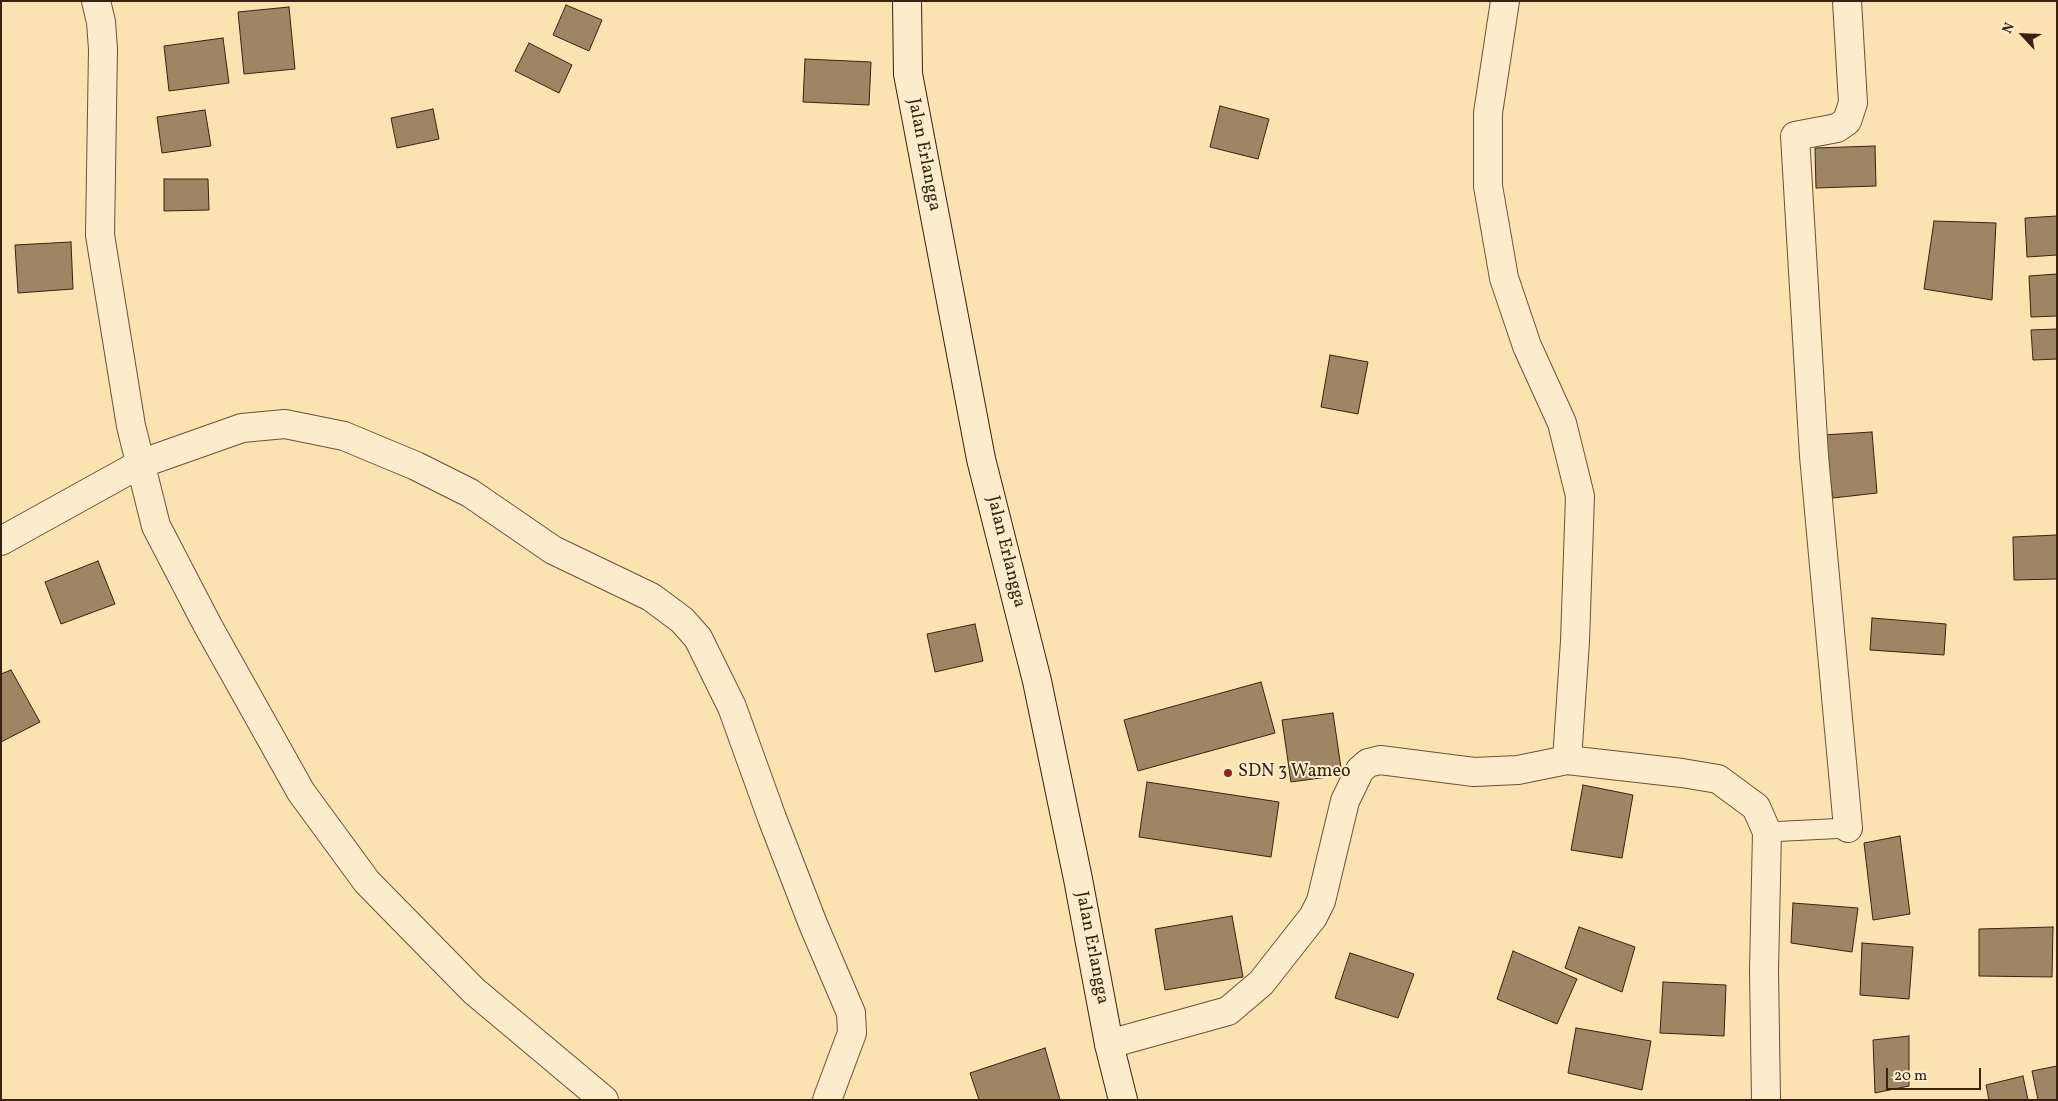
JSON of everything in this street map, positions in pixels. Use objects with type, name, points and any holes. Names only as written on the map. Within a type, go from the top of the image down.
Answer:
[{"type":"street","points":[[96,1],[102,22],[103,49],[100,234],[131,426],[156,526],[208,626],[301,792],[361,874],[474,991],[604,1100]]},
{"type":"street","name":"Jalan Erlangga","points":[[907,1],[908,74],[981,459],[1037,681],[1078,879],[1109,1044],[1123,1100]]},
{"type":"street","points":[[1505,1],[1488,112],[1488,186],[1504,278],[1527,346],[1562,422],[1580,496],[1575,640],[1567,760]]},
{"type":"street","points":[[1847,1],[1853,103],[1847,121],[1837,128],[1795,136],[1814,456],[1848,828]]},
{"type":"street","points":[[1,542],[140,464],[242,428],[285,424],[344,436],[416,466],[470,493],[554,550],[651,597],[682,620],[698,638],[732,707],[813,924],[852,1013],[852,1033],[827,1100]]},
{"type":"street","points":[[1109,1044],[1228,1011],[1261,983],[1313,917],[1321,901],[1345,801],[1360,770],[1368,763],[1380,760],[1474,772],[1518,770],[1567,760],[1718,779],[1756,807],[1767,832],[1764,971],[1766,1100]]},
{"type":"lane","points":[[1767,832],[1848,828]]},
{"type":"building","points":[[566,5],[602,20],[589,51],[553,35]]},
{"type":"building","points":[[289,7],[295,69],[244,74],[238,12]]},
{"type":"building","points":[[223,38],[229,83],[169,91],[164,46]]},
{"type":"building","points":[[529,43],[572,65],[559,93],[515,71]]},
{"type":"building","points":[[805,59],[871,62],[869,105],[803,102]]},
{"type":"building","points":[[1220,106],[1269,119],[1258,159],[1210,147]]},
{"type":"building","points":[[433,109],[439,139],[397,148],[391,118]]},
{"type":"building","points":[[205,110],[211,146],[162,153],[157,117]]},
{"type":"building","points":[[1875,146],[1876,186],[1816,188],[1815,148]]},
{"type":"building","points":[[164,179],[208,179],[209,210],[164,211]]},
{"type":"building","points":[[2057,216],[2057,255],[2027,257],[2025,218]]},
{"type":"building","points":[[1934,221],[1996,223],[1992,300],[1924,289]]},
{"type":"building","points":[[71,242],[73,289],[18,293],[15,245]]},
{"type":"building","points":[[2057,274],[2057,316],[2031,317],[2029,276]]},
{"type":"building","points":[[2057,329],[2057,359],[2033,360],[2031,330]]},
{"type":"building","points":[[1330,355],[1368,362],[1358,414],[1321,407]]},
{"type":"building","points":[[1872,432],[1877,493],[1833,498],[1823,435]]},
{"type":"building","points":[[2057,535],[2057,579],[2014,580],[2013,537]]},
{"type":"building","points":[[98,561],[115,604],[61,624],[45,582]]},
{"type":"building","points":[[1872,618],[1946,624],[1944,655],[1870,650]]},
{"type":"building","points":[[975,624],[983,661],[935,672],[927,634]]},
{"type":"building","points":[[11,670],[40,722],[1,742],[1,674]]},
{"type":"building","points":[[1261,682],[1275,733],[1138,771],[1124,720]]},
{"type":"building","points":[[1333,713],[1342,775],[1291,782],[1282,720]]},
{"type":"building","points":[[1147,782],[1279,802],[1271,857],[1139,837]]},
{"type":"building","points":[[1583,785],[1633,795],[1622,858],[1571,850]]},
{"type":"building","points":[[1900,836],[1910,914],[1873,920],[1864,843]]},
{"type":"building","points":[[1793,903],[1858,908],[1852,952],[1791,943]]},
{"type":"building","points":[[1232,916],[1243,977],[1165,990],[1155,929]]},
{"type":"building","points":[[1579,927],[1635,947],[1622,992],[1565,968]]},
{"type":"building","points":[[2053,927],[2052,977],[1979,976],[1979,929]]},
{"type":"building","points":[[1862,943],[1913,947],[1909,999],[1860,995]]},
{"type":"building","points":[[1513,951],[1577,979],[1557,1024],[1497,999]]},
{"type":"building","points":[[1350,953],[1414,974],[1398,1018],[1335,998]]},
{"type":"building","points":[[1663,982],[1726,985],[1724,1036],[1660,1033]]},
{"type":"building","points":[[1576,1028],[1651,1041],[1642,1090],[1568,1073]]},
{"type":"building","points":[[1909,1036],[1909,1086],[1875,1093],[1873,1040]]},
{"type":"building","points":[[1045,1048],[1060,1100],[979,1100],[970,1073]]},
{"type":"building","points":[[2057,1066],[2057,1100],[2038,1100],[2032,1071]]},
{"type":"building","points":[[2023,1076],[2028,1100],[1989,1100],[1986,1085]]},
{"type":"place","name":"SDN 3 Wameo","points":[[1228,773]]}]
